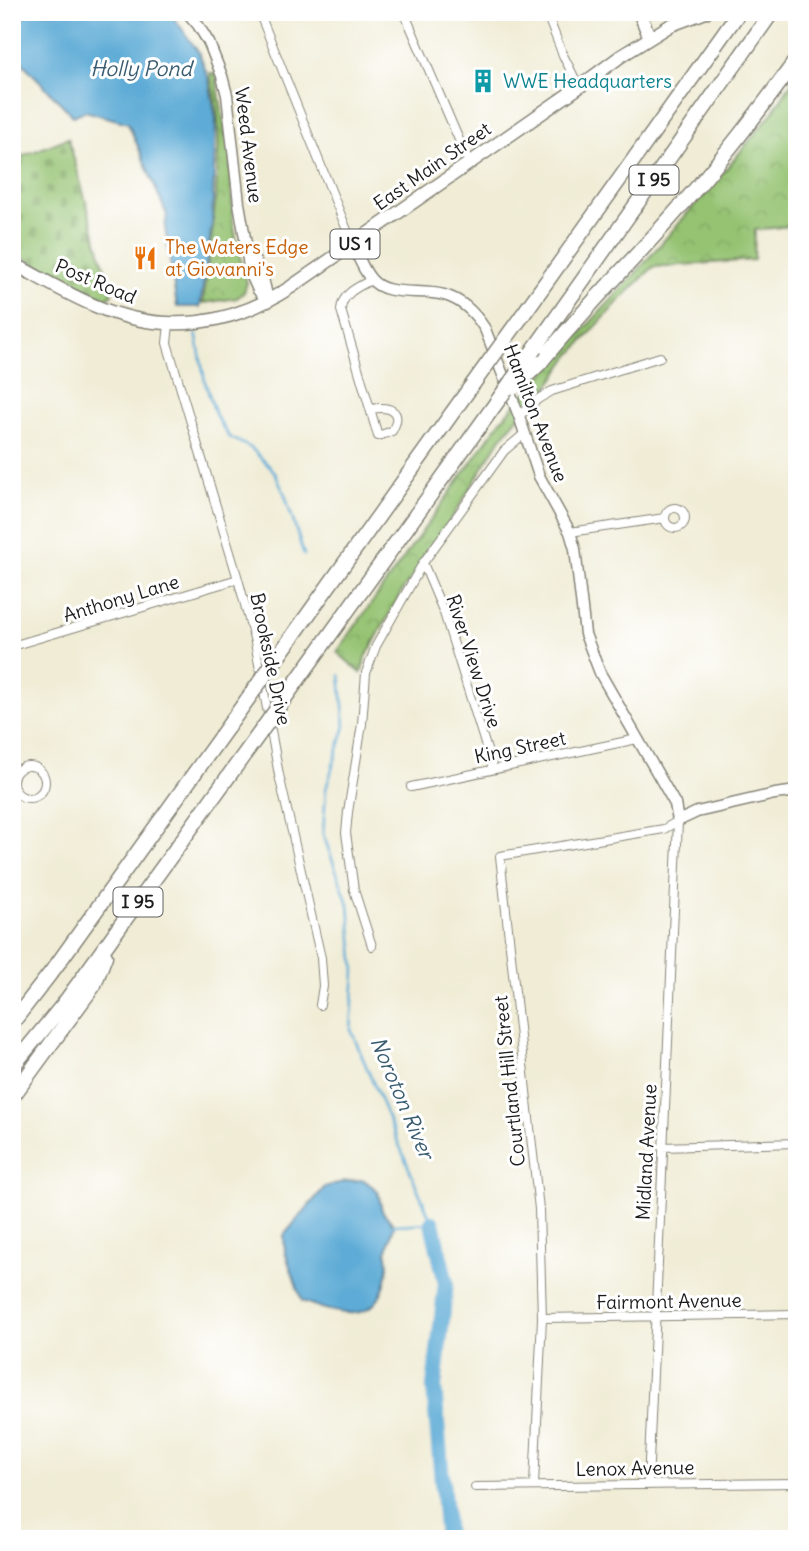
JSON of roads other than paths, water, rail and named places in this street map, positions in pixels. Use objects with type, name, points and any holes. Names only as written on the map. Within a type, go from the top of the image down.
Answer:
[{"type":"highway","points":[[667,114],[733,12]]},
{"type":"highway","name":"I 95","points":[[12,1023],[56,966],[740,12]]},
{"type":"highway","name":"I 95","points":[[12,1067],[57,1014],[111,941],[495,405],[772,12]]},
{"type":"highway","points":[[495,405],[540,363],[584,310],[689,197],[797,60]]},
{"type":"highway","points":[[12,1097],[94,985],[111,941]]},
{"type":"main road","points":[[639,12],[650,38]]},
{"type":"main road","name":"East Main Street","points":[[173,324],[204,322],[268,302],[579,88],[621,56],[671,25],[706,12]]},
{"type":"main road","name":"Post Road","points":[[12,263],[97,307],[134,319],[173,324]]},
{"type":"street","name":"Weed Avenue","points":[[187,12],[209,43],[222,76],[227,95],[249,270],[258,290],[268,302]]},
{"type":"street","points":[[259,12],[353,245],[371,280],[348,295],[341,306],[371,409]]},
{"type":"street","points":[[404,12],[469,163]]},
{"type":"street","points":[[546,12],[579,88]]},
{"type":"street","name":"Hamilton Avenue","points":[[371,280],[390,289],[445,295],[467,306],[485,329],[519,416],[539,477],[570,531],[575,549],[585,635],[600,673],[675,804],[678,821]]},
{"type":"street","name":"Brookside Drive","points":[[173,324],[167,343],[255,642],[279,775],[321,958],[323,986],[320,1005]]},
{"type":"street","points":[[519,416],[552,391],[660,357]]},
{"type":"street","points":[[372,946],[354,890],[346,834],[362,724],[366,673],[376,646],[423,563],[504,451],[524,434]]},
{"type":"street","points":[[570,531],[665,518]]},
{"type":"street","name":"River View Drive","points":[[423,563],[444,613],[493,769]]},
{"type":"street","name":"Anthony Lane","points":[[12,646],[238,579]]},
{"type":"street","name":"King Street","points":[[411,787],[636,739]]},
{"type":"street","points":[[24,766],[40,770],[45,780],[39,795],[28,798],[18,794],[13,784],[15,773],[24,766]]},
{"type":"street","points":[[678,821],[697,812],[797,791]]},
{"type":"street","name":"Midland Avenue","points":[[648,1484],[678,821]]},
{"type":"street","name":"Courtland Hill Street","points":[[534,1485],[542,1318],[539,1209],[500,856],[664,829],[678,821]]},
{"type":"street","points":[[662,1147],[797,1143]]},
{"type":"street","name":"Fairmont Avenue","points":[[542,1318],[797,1314]]},
{"type":"street","name":"Lenox Avenue","points":[[475,1487],[797,1483]]},
{"type":"water","name":"Holly Pond","points":[[12,12],[170,12],[199,53],[209,80],[216,119],[212,224],[200,307],[177,307],[165,228],[167,215],[128,123],[85,111],[73,116],[12,52]]},
{"type":"water","points":[[364,1180],[378,1191],[382,1211],[394,1225],[387,1254],[388,1268],[384,1287],[378,1300],[369,1309],[358,1313],[332,1311],[302,1301],[285,1252],[284,1235],[325,1187],[346,1181]]},
{"type":"waterway","name":"Noroton River","points":[[195,327],[205,382],[216,416],[229,437],[251,448],[274,471],[285,495],[304,555]]},
{"type":"waterway","name":"Noroton River","points":[[340,675],[345,726],[326,789],[323,834],[349,906],[355,971],[351,1030],[432,1223],[394,1225]]},
{"type":"waterway","name":"Noroton River","points":[[432,1223],[446,1283],[434,1387],[447,1539]]},
{"type":"place","name":"WWE Headquarters","points":[[483,81]]},
{"type":"place","name":"The Waters Edge at Giovanni's","points":[[145,258]]}]
